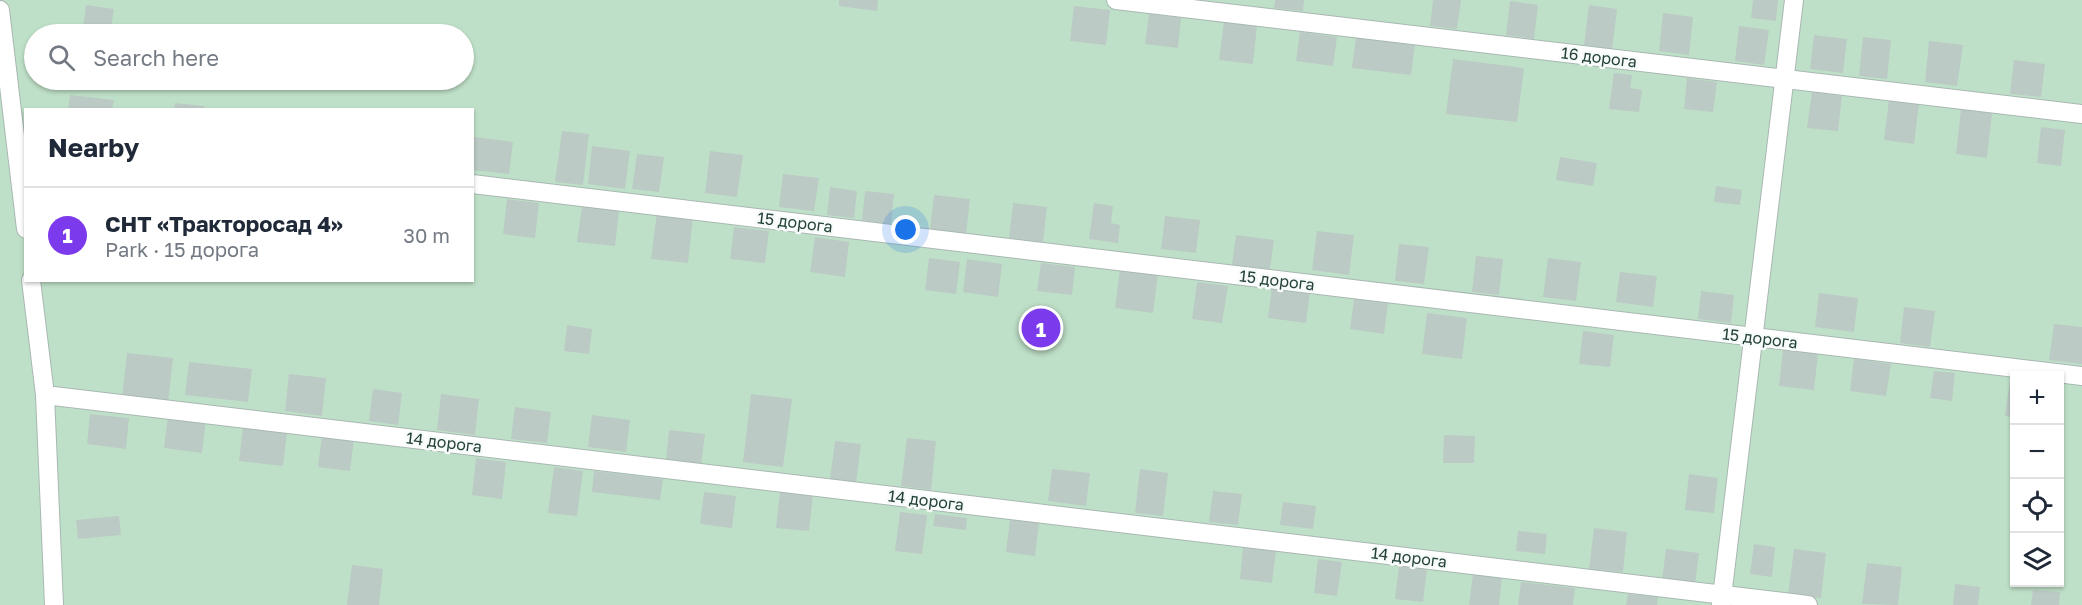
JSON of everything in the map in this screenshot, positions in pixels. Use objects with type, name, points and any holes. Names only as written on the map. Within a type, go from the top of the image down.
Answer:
[{"type":"street","name":"16 дорога","points":[[1116,0],[2082,114]]},
{"type":"street","points":[[1721,600],[1794,0]]},
{"type":"street","points":[[0,10],[20,130],[24,196]]},
{"type":"street","name":"15 дорога","points":[[474,184],[2082,376]]},
{"type":"street","points":[[32,282],[45,395],[54,605]]},
{"type":"street","name":"14 дорога","points":[[45,395],[1721,600],[1808,605]]},
{"type":"green space","points":[[0,0],[2082,0],[2082,605],[0,605]]},
{"type":"building","points":[[839,0],[878,0],[877,11],[839,6]]},
{"type":"building","points":[[1275,0],[1304,0],[1303,11],[1274,8]]},
{"type":"building","points":[[1433,0],[1461,0],[1457,29],[1430,26]]},
{"type":"building","points":[[1753,0],[1778,0],[1776,21],[1751,18]]},
{"type":"building","points":[[1510,1],[1538,5],[1534,39],[1506,35]]},
{"type":"building","points":[[86,5],[114,9],[112,24],[84,24]]},
{"type":"building","points":[[1589,5],[1617,9],[1612,49],[1584,45]]},
{"type":"building","points":[[1074,6],[1110,10],[1106,45],[1070,41]]},
{"type":"building","points":[[1663,13],[1693,17],[1689,55],[1659,51]]},
{"type":"building","points":[[1149,14],[1181,18],[1178,48],[1145,44]]},
{"type":"building","points":[[1224,22],[1257,26],[1253,64],[1219,60]]},
{"type":"building","points":[[1739,26],[1769,30],[1764,65],[1735,61]]},
{"type":"building","points":[[1300,32],[1337,37],[1333,66],[1296,61]]},
{"type":"building","points":[[1814,35],[1847,39],[1843,73],[1810,69]]},
{"type":"building","points":[[1356,37],[1415,44],[1411,75],[1352,68]]},
{"type":"building","points":[[1863,37],[1891,40],[1887,79],[1859,76]]},
{"type":"building","points":[[1929,41],[1963,45],[1957,86],[1925,82]]},
{"type":"building","points":[[1453,59],[1524,68],[1517,122],[1446,114]]},
{"type":"building","points":[[2014,60],[2045,64],[2041,97],[2010,94]]},
{"type":"building","points":[[1614,73],[1632,75],[1630,88],[1642,90],[1639,112],[1609,109]]},
{"type":"building","points":[[1687,78],[1717,82],[1713,112],[1684,109]]},
{"type":"building","points":[[1812,92],[1842,96],[1838,131],[1807,128]]},
{"type":"building","points":[[70,95],[114,100],[112,108],[68,108]]},
{"type":"building","points":[[1889,100],[1919,104],[1914,144],[1884,140]]},
{"type":"building","points":[[175,103],[204,106],[204,108],[174,108]]},
{"type":"building","points":[[1961,109],[1992,113],[1987,158],[1956,154]]},
{"type":"building","points":[[2041,127],[2065,130],[2061,166],[2037,163]]},
{"type":"building","points":[[562,131],[589,134],[583,185],[555,182]]},
{"type":"building","points":[[474,137],[513,142],[509,174],[474,170]]},
{"type":"building","points":[[592,146],[630,151],[625,189],[588,184]]},
{"type":"building","points":[[710,151],[743,155],[737,197],[705,193]]},
{"type":"building","points":[[637,154],[664,157],[659,192],[632,189]]},
{"type":"building","points":[[1560,157],[1597,163],[1593,186],[1556,180]]},
{"type":"building","points":[[783,174],[819,178],[814,211],[779,207]]},
{"type":"building","points":[[1716,186],[1742,190],[1740,205],[1714,202]]},
{"type":"building","points":[[830,187],[857,191],[854,218],[827,215]]},
{"type":"building","points":[[865,191],[894,194],[891,224],[862,220]]},
{"type":"building","points":[[934,195],[970,199],[966,234],[930,230]]},
{"type":"building","points":[[507,199],[539,203],[535,238],[503,234]]},
{"type":"building","points":[[1013,203],[1047,207],[1043,242],[1009,238]]},
{"type":"building","points":[[1094,203],[1113,206],[1111,223],[1120,225],[1118,243],[1089,239]]},
{"type":"building","points":[[582,206],[619,211],[615,246],[577,242]]},
{"type":"building","points":[[657,212],[693,217],[688,263],[651,259]]},
{"type":"building","points":[[1165,216],[1200,220],[1196,253],[1161,249]]},
{"type":"building","points":[[734,227],[769,231],[765,263],[730,259]]},
{"type":"building","points":[[1317,231],[1354,235],[1349,275],[1312,270]]},
{"type":"building","points":[[1236,235],[1274,240],[1270,269],[1232,265]]},
{"type":"building","points":[[815,237],[849,242],[845,277],[810,272]]},
{"type":"building","points":[[1399,244],[1429,247],[1424,284],[1395,281]]},
{"type":"building","points":[[1476,256],[1503,259],[1499,295],[1472,292]]},
{"type":"building","points":[[929,258],[960,262],[956,294],[925,290]]},
{"type":"building","points":[[1548,258],[1581,262],[1576,301],[1543,297]]},
{"type":"building","points":[[967,259],[1002,264],[998,297],[963,292]]},
{"type":"building","points":[[1041,263],[1075,267],[1072,295],[1037,291]]},
{"type":"building","points":[[1120,269],[1158,274],[1153,313],[1115,308]]},
{"type":"building","points":[[1620,272],[1657,276],[1653,307],[1616,302]]},
{"type":"building","points":[[1197,282],[1228,286],[1222,323],[1192,319]]},
{"type":"building","points":[[1272,286],[1310,291],[1306,323],[1268,318]]},
{"type":"building","points":[[1701,291],[1734,295],[1731,323],[1698,319]]},
{"type":"building","points":[[1819,293],[1858,298],[1854,332],[1815,327]]},
{"type":"building","points":[[1354,299],[1388,303],[1384,334],[1350,329]]},
{"type":"building","points":[[1904,307],[1935,311],[1930,347],[1900,343]]},
{"type":"building","points":[[1427,313],[1467,318],[1462,359],[1422,354]]},
{"type":"building","points":[[2054,324],[2082,327],[2082,364],[2049,360]]},
{"type":"building","points":[[567,325],[592,329],[589,354],[564,351]]},
{"type":"building","points":[[1583,331],[1614,335],[1610,367],[1579,364]]},
{"type":"building","points":[[1783,350],[1818,354],[1814,390],[1779,386]]},
{"type":"building","points":[[127,353],[173,358],[168,402],[122,397]]},
{"type":"building","points":[[1854,359],[1891,364],[1886,396],[1850,391]]},
{"type":"building","points":[[189,362],[252,369],[248,402],[185,395]]},
{"type":"building","points":[[1934,371],[1955,373],[1952,401],[1930,398]]},
{"type":"building","points":[[289,374],[326,378],[322,416],[285,411]]},
{"type":"building","points":[[2010,379],[2010,417],[2005,416]]},
{"type":"building","points":[[373,389],[402,393],[398,425],[369,421]]},
{"type":"building","points":[[441,394],[479,399],[475,435],[437,430]]},
{"type":"building","points":[[751,394],[792,399],[783,467],[743,462]]},
{"type":"building","points":[[515,407],[551,412],[547,443],[511,439]]},
{"type":"building","points":[[90,414],[129,418],[126,449],[87,444]]},
{"type":"building","points":[[592,415],[630,420],[626,452],[588,447]]},
{"type":"building","points":[[168,416],[206,420],[202,453],[164,448]]},
{"type":"building","points":[[243,427],[287,432],[283,466],[239,461]]},
{"type":"building","points":[[669,430],[705,434],[701,464],[666,460]]},
{"type":"building","points":[[322,435],[354,439],[350,471],[318,467]]},
{"type":"building","points":[[1444,435],[1475,436],[1474,463],[1443,463]]},
{"type":"building","points":[[907,438],[936,441],[931,490],[901,486]]},
{"type":"building","points":[[835,441],[861,444],[856,483],[830,479]]},
{"type":"building","points":[[476,458],[506,462],[502,499],[472,495]]},
{"type":"building","points":[[554,467],[583,471],[577,516],[548,513]]},
{"type":"building","points":[[1052,469],[1090,473],[1086,506],[1048,501]]},
{"type":"building","points":[[1140,469],[1168,473],[1163,516],[1135,513]]},
{"type":"building","points":[[594,471],[663,479],[660,500],[592,492]]},
{"type":"building","points":[[1689,474],[1718,478],[1714,513],[1685,510]]},
{"type":"building","points":[[1213,491],[1242,494],[1238,525],[1209,522]]},
{"type":"building","points":[[704,492],[736,496],[732,528],[700,524]]},
{"type":"building","points":[[780,492],[813,495],[809,531],[776,528]]},
{"type":"building","points":[[1283,502],[1316,506],[1313,529],[1280,525]]},
{"type":"building","points":[[900,512],[927,515],[922,554],[895,551]]},
{"type":"building","points":[[935,514],[967,518],[966,530],[933,526]]},
{"type":"building","points":[[119,516],[121,535],[78,539],[76,520]]},
{"type":"building","points":[[1010,520],[1039,523],[1035,556],[1006,552]]},
{"type":"building","points":[[1594,528],[1627,532],[1623,572],[1589,569]]},
{"type":"building","points":[[1518,531],[1547,534],[1545,554],[1516,551]]},
{"type":"building","points":[[1754,544],[1775,547],[1772,577],[1750,574]]},
{"type":"building","points":[[1243,548],[1276,551],[1272,583],[1240,579]]},
{"type":"building","points":[[1666,549],[1699,553],[1695,584],[1662,580]]},
{"type":"building","points":[[1794,549],[1826,553],[1821,598],[1788,595]]},
{"type":"building","points":[[1318,559],[1342,562],[1337,596],[1314,593]]},
{"type":"building","points":[[1867,563],[1902,567],[1898,605],[1862,604]]},
{"type":"building","points":[[352,565],[383,569],[379,605],[347,605]]},
{"type":"building","points":[[1399,566],[1427,569],[1423,602],[1395,599]]},
{"type":"building","points":[[1473,574],[1502,577],[1499,605],[1469,605]]},
{"type":"building","points":[[1521,582],[1575,588],[1573,605],[1518,605]]},
{"type":"building","points":[[1955,584],[1980,587],[1978,605],[1953,605]]},
{"type":"building","points":[[2033,590],[2060,592],[2059,605],[2031,605]]},
{"type":"building","points":[[1628,594],[1658,597],[1657,605],[1626,605]]},
{"type":"place","name":"СНТ «Тракторосад 4»","points":[[1041,328]]}]
